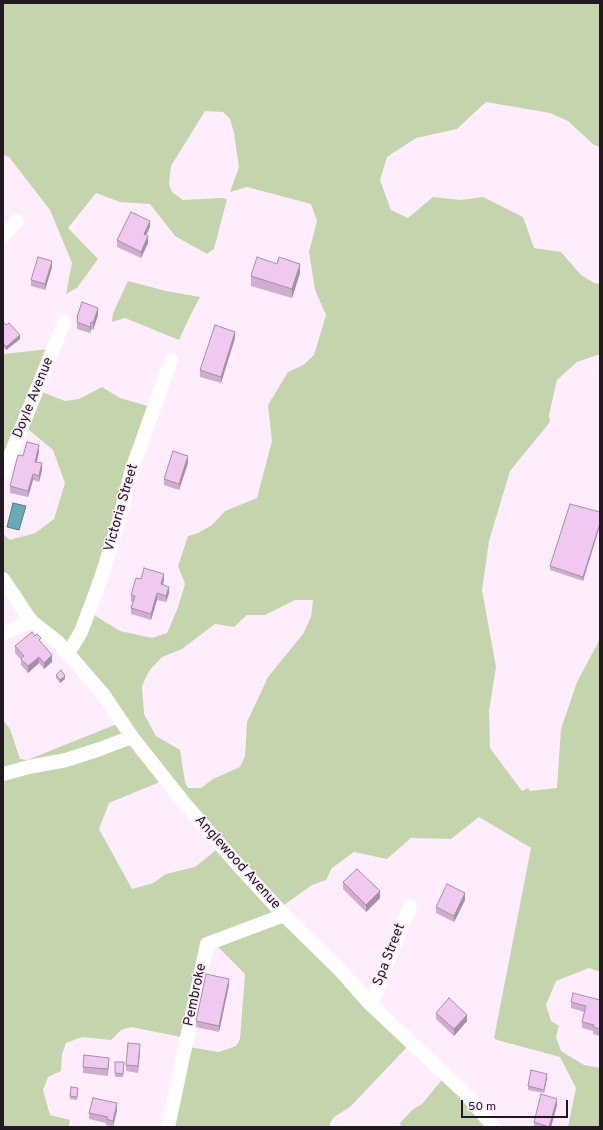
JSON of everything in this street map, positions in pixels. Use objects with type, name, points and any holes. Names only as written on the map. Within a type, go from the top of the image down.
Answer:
[{"type":"street","points":[[3,236],[17,221]]},
{"type":"street","name":"Doyle Avenue","points":[[3,473],[64,322]]},
{"type":"street","name":"Victoria Street","points":[[68,653],[81,632],[100,581],[118,524],[132,469],[171,360]]},
{"type":"street","name":"Anglewood Avenue","points":[[3,579],[31,621],[58,642],[103,694],[132,737],[188,808],[237,864],[284,915],[341,971],[371,1005],[464,1092],[494,1127]]},
{"type":"street","points":[[3,633],[31,621]]},
{"type":"street","points":[[3,774],[66,760],[132,737]]},
{"type":"street","name":"Spa Street","points":[[371,1005],[410,906]]},
{"type":"street","name":"Pembroke","points":[[168,1127],[207,944],[284,915]]},
{"type":"green space","points":[[3,3],[600,3],[600,147],[594,145],[568,121],[550,113],[486,102],[457,129],[416,138],[387,157],[380,180],[391,210],[408,218],[433,197],[461,200],[483,197],[523,217],[534,248],[561,252],[581,275],[594,283],[600,284],[600,354],[577,362],[557,380],[549,415],[550,422],[510,471],[489,541],[482,590],[496,667],[489,711],[490,748],[522,791],[528,788],[530,791],[557,788],[561,729],[577,682],[600,639],[600,972],[589,968],[556,981],[546,1005],[551,1021],[559,1026],[556,1037],[561,1051],[584,1065],[600,1068],[600,1127],[568,1127],[576,1088],[560,1057],[494,1038],[531,848],[479,817],[451,839],[411,838],[387,859],[354,852],[332,868],[326,880],[312,885],[281,908],[411,1043],[350,1107],[334,1117],[330,1123],[330,1127],[166,1127],[183,1046],[219,1052],[236,1046],[240,1039],[245,974],[211,940],[181,1037],[131,1027],[121,1030],[111,1040],[82,1037],[66,1043],[62,1054],[61,1071],[48,1077],[43,1090],[50,1115],[70,1120],[69,1126],[3,1127],[3,720],[10,729],[20,759],[27,760],[117,724],[122,720],[31,617],[3,574],[3,534],[10,540],[35,533],[54,519],[65,483],[53,450],[22,424],[3,473],[3,354],[49,349],[35,389],[65,401],[79,399],[102,387],[120,398],[151,407],[91,613],[120,631],[152,638],[167,633],[177,610],[185,584],[178,566],[188,536],[198,533],[212,525],[225,511],[257,498],[272,441],[268,405],[288,372],[303,365],[314,355],[326,315],[315,290],[309,252],[317,221],[311,204],[247,187],[230,192],[239,167],[234,133],[230,119],[223,112],[205,111],[171,166],[169,184],[172,192],[183,200],[227,199],[214,249],[207,254],[175,236],[150,204],[120,202],[96,193],[68,228],[98,259],[77,288],[66,294],[72,263],[50,210],[9,157],[3,155]],"holes":[[[295,600],[313,600],[311,617],[303,634],[268,677],[247,722],[245,756],[240,767],[213,779],[201,788],[188,788],[185,782],[180,750],[156,736],[144,714],[142,686],[149,671],[162,657],[182,649],[215,624],[234,627],[247,615],[265,615]],[[167,779],[221,846],[195,867],[166,874],[153,883],[132,889],[99,829],[109,803]]]},
{"type":"green space","points":[[128,281],[166,291],[200,297],[179,340],[125,318],[112,322],[113,313]]},
{"type":"green space","points":[[445,1076],[496,1127],[401,1127],[400,1123],[412,1110],[422,1104]]},
{"type":"water","points":[[13,503],[26,506],[19,530],[7,527]]},
{"type":"building","points":[[131,212],[150,221],[144,234],[148,236],[141,252],[117,240]]},
{"type":"building","points":[[38,257],[52,261],[45,284],[31,280]]},
{"type":"building","points":[[257,257],[277,264],[279,257],[300,264],[292,289],[251,276]]},
{"type":"building","points":[[82,302],[98,308],[93,323],[91,322],[90,327],[77,322],[77,317]]},
{"type":"building","points":[[4,323],[6,325],[9,323],[20,335],[6,347],[3,343]]},
{"type":"building","points":[[215,325],[235,332],[221,377],[200,370]]},
{"type":"building","points":[[27,442],[39,445],[35,462],[42,463],[39,476],[33,474],[28,491],[10,486],[18,455],[23,456]]},
{"type":"building","points":[[173,451],[188,456],[179,484],[164,479]]},
{"type":"building","points":[[570,504],[600,512],[600,523],[583,577],[550,566]]},
{"type":"building","points":[[144,568],[164,574],[161,584],[169,587],[166,596],[157,593],[151,614],[131,608],[135,596],[131,595],[136,578],[141,579]]},
{"type":"building","points":[[32,632],[35,636],[37,634],[41,638],[39,640],[52,655],[44,663],[39,657],[28,666],[21,659],[24,656],[15,646]]},
{"type":"building","points":[[61,670],[65,676],[60,680],[56,675]]},
{"type":"building","points":[[357,869],[380,891],[366,905],[343,882]]},
{"type":"building","points":[[447,884],[465,893],[454,916],[436,907]]},
{"type":"building","points":[[206,974],[229,979],[219,1026],[196,1021]]},
{"type":"building","points":[[573,993],[600,1000],[600,1029],[593,1027],[594,1025],[582,1022],[586,1006],[571,1002]]},
{"type":"building","points":[[449,998],[467,1015],[454,1029],[436,1013]]},
{"type":"building","points":[[128,1043],[140,1044],[138,1066],[126,1065]]},
{"type":"building","points":[[84,1055],[109,1058],[108,1069],[83,1067]]},
{"type":"building","points":[[115,1062],[124,1062],[123,1074],[115,1073]]},
{"type":"building","points":[[531,1070],[547,1074],[544,1090],[528,1086]]},
{"type":"building","points":[[71,1087],[78,1088],[77,1097],[70,1096]]},
{"type":"building","points":[[541,1094],[557,1099],[549,1127],[534,1122]]},
{"type":"building","points":[[93,1098],[117,1103],[113,1121],[106,1119],[108,1117],[89,1113]]}]
